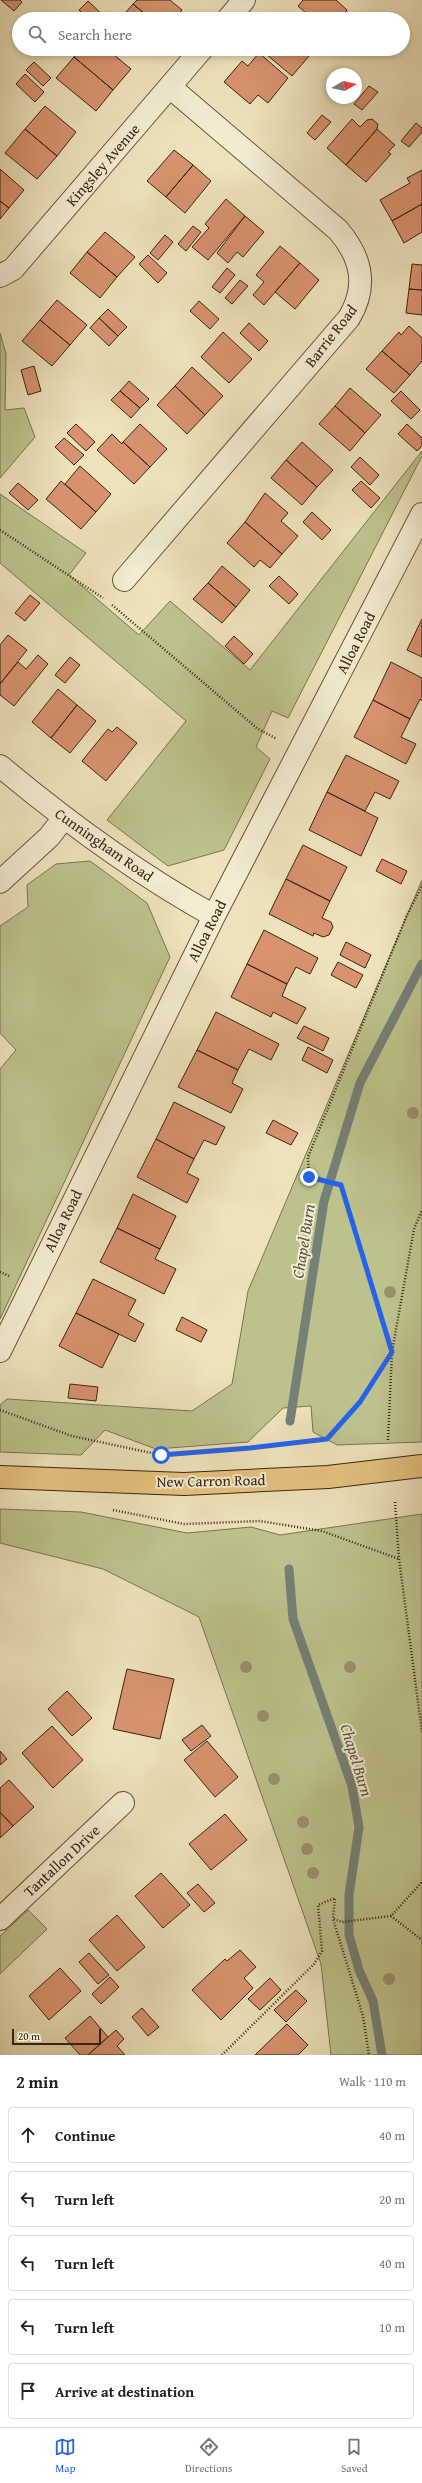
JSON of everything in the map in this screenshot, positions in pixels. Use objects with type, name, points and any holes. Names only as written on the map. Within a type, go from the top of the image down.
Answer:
[{"type":"main road","name":"New Carron Road","points":[[0,1477],[184,1484],[328,1477],[422,1466]]},
{"type":"street","points":[[234,12],[244,0]]},
{"type":"street","name":"Kingsley Avenue","points":[[0,276],[14,269],[196,56]]},
{"type":"street","name":"Barrie Road","points":[[124,580],[349,318],[358,303],[361,283],[358,263],[349,243],[338,230],[170,87]]},
{"type":"street","name":"Alloa Road","points":[[0,1351],[214,916],[422,514]]},
{"type":"street","name":"Cunningham Road","points":[[0,766],[63,819],[177,896],[214,916]]},
{"type":"street","points":[[0,882],[49,837],[63,819]]},
{"type":"street","name":"Tantallon Drive","points":[[0,1919],[123,1803]]},
{"type":"path","points":[[0,530],[106,600],[258,729],[300,751]]},
{"type":"path","points":[[0,1410],[72,1436],[161,1455],[250,1448],[327,1439],[360,1402],[392,1352],[341,1185],[309,1177],[308,1157],[407,915],[422,886]]},
{"type":"path","points":[[388,1440],[392,1352],[414,1228],[422,1210]]},
{"type":"path","points":[[395,1502],[400,1559],[422,1732]]},
{"type":"path","points":[[108,1509],[184,1524],[260,1521],[322,1531],[400,1559]]},
{"type":"path","points":[[418,1700],[422,1698]]},
{"type":"path","points":[[333,1919],[342,1922],[391,1916],[422,1882]]},
{"type":"path","points":[[222,2055],[314,1964],[322,1950],[318,1905],[334,1898],[333,1919],[363,2016],[369,2055]]},
{"type":"path","points":[[391,1916],[422,1940]]},
{"type":"green space","points":[[0,333],[6,354],[5,410],[24,408],[35,437],[0,478]]},
{"type":"green space","points":[[422,451],[422,456],[288,718],[272,711],[256,747],[270,759],[224,850],[168,866],[107,820],[186,721],[0,563],[0,494],[86,553],[69,575],[139,635],[170,601],[250,670]]},
{"type":"green space","points":[[90,861],[147,903],[170,957],[0,1319],[0,1069],[16,1050],[0,1033],[0,926],[28,907],[27,885],[56,864]]},
{"type":"green space","points":[[422,880],[422,1442],[337,1445],[313,1432],[311,1406],[283,1408],[248,1442],[156,1449],[105,1430],[81,1455],[0,1452],[0,1405],[7,1399],[192,1411],[232,1384],[248,1291]]},
{"type":"green space","points":[[0,1509],[81,1512],[187,1533],[251,1527],[280,1535],[422,1514],[422,2055],[331,2055],[321,1964],[199,1617],[103,1569],[0,1543]]},
{"type":"green space","points":[[28,1910],[47,1929],[0,1974],[0,1936]]},
{"type":"building","points":[[1,0],[20,0],[22,2],[14,11]]},
{"type":"building","points":[[137,0],[170,0],[182,10],[180,12],[143,12],[133,4]]},
{"type":"building","points":[[303,0],[336,0],[347,10],[345,12],[305,12],[298,6]]},
{"type":"building","points":[[88,1],[100,12],[81,12],[79,10]]},
{"type":"building","points":[[133,4],[143,12],[126,12]]},
{"type":"building","points":[[115,56],[131,69],[113,90],[74,57]]},
{"type":"building","points":[[256,56],[262,56],[288,78],[268,103],[258,95],[250,104],[224,82],[242,61],[248,66]]},
{"type":"building","points":[[268,56],[309,56],[292,76]]},
{"type":"building","points":[[74,57],[113,90],[96,111],[56,78]]},
{"type":"building","points":[[34,62],[51,78],[43,86],[26,70]]},
{"type":"building","points":[[25,74],[44,92],[35,102],[16,84]]},
{"type":"building","points":[[369,86],[378,92],[362,110],[354,104],[362,104],[362,94]]},
{"type":"building","points":[[45,106],[76,132],[57,156],[25,129]]},
{"type":"building","points":[[322,115],[331,122],[315,140],[307,133]]},
{"type":"building","points":[[352,119],[360,127],[367,120],[372,119],[378,124],[377,129],[346,165],[327,148]]},
{"type":"building","points":[[416,123],[422,128],[422,132],[409,147],[401,141]]},
{"type":"building","points":[[25,129],[57,156],[37,179],[5,153]]},
{"type":"building","points":[[377,129],[395,145],[388,152],[391,154],[366,182],[346,165]]},
{"type":"building","points":[[174,150],[193,165],[166,197],[147,181]]},
{"type":"building","points":[[193,165],[211,181],[185,213],[166,197]]},
{"type":"building","points":[[0,169],[24,190],[9,208],[0,201]]},
{"type":"building","points":[[422,170],[422,204],[392,221],[380,200],[410,183],[407,178]]},
{"type":"building","points":[[226,199],[245,216],[208,260],[192,247],[209,228],[205,224]]},
{"type":"building","points":[[0,201],[9,208],[0,219]]},
{"type":"building","points":[[422,204],[422,232],[404,243],[392,221]]},
{"type":"building","points":[[245,216],[264,232],[243,257],[237,252],[228,263],[217,253]]},
{"type":"building","points":[[193,226],[201,232],[186,251],[178,244]]},
{"type":"building","points":[[105,232],[135,257],[117,277],[87,252]]},
{"type":"building","points":[[165,235],[173,242],[158,260],[150,253]]},
{"type":"building","points":[[280,246],[300,263],[264,305],[253,295],[264,282],[256,275]]},
{"type":"building","points":[[87,252],[117,277],[100,298],[70,273]]},
{"type":"building","points":[[148,255],[167,273],[158,283],[139,264]]},
{"type":"building","points":[[300,263],[319,280],[295,309],[275,292]]},
{"type":"building","points":[[412,264],[422,265],[422,290],[409,289]]},
{"type":"building","points":[[227,268],[235,275],[220,293],[212,287]]},
{"type":"building","points":[[240,280],[248,286],[232,304],[225,298]]},
{"type":"building","points":[[409,289],[422,290],[422,315],[406,313]]},
{"type":"building","points":[[57,300],[87,325],[70,345],[40,320]]},
{"type":"building","points":[[199,301],[219,319],[210,329],[190,311]]},
{"type":"building","points":[[108,309],[127,327],[118,336],[99,318]]},
{"type":"building","points":[[99,318],[118,336],[109,346],[90,328]]},
{"type":"building","points":[[40,320],[70,345],[52,366],[22,341]]},
{"type":"building","points":[[249,323],[268,341],[259,351],[240,333]]},
{"type":"building","points":[[409,326],[422,338],[422,361],[410,375],[382,351],[399,332],[401,335]]},
{"type":"building","points":[[223,332],[252,359],[229,383],[201,357]]},
{"type":"building","points":[[382,351],[410,375],[394,393],[366,369]]},
{"type":"building","points":[[34,366],[41,391],[28,395],[21,370]]},
{"type":"building","points":[[192,367],[223,396],[205,415],[175,386]]},
{"type":"building","points":[[129,381],[149,399],[140,408],[120,391]]},
{"type":"building","points":[[175,386],[205,415],[187,434],[157,405]]},
{"type":"building","points":[[350,388],[381,415],[365,433],[335,406]]},
{"type":"building","points":[[120,391],[140,408],[131,418],[111,400]]},
{"type":"building","points":[[401,391],[420,410],[411,419],[391,401]]},
{"type":"building","points":[[335,406],[365,433],[350,451],[319,424]]},
{"type":"building","points":[[76,424],[95,442],[86,451],[67,433]]},
{"type":"building","points":[[140,424],[167,449],[150,467],[123,442]]},
{"type":"building","points":[[407,424],[422,438],[422,446],[417,451],[398,434]]},
{"type":"building","points":[[112,434],[150,467],[134,484],[97,450]]},
{"type":"building","points":[[64,438],[84,455],[74,465],[55,447]]},
{"type":"building","points":[[302,442],[333,470],[317,487],[286,460]]},
{"type":"building","points":[[360,457],[379,475],[370,485],[351,467]]},
{"type":"building","points":[[286,460],[317,487],[302,505],[271,478]]},
{"type":"building","points":[[80,466],[111,494],[96,512],[65,484]]},
{"type":"building","points":[[61,481],[96,512],[81,529],[46,499]]},
{"type":"building","points":[[361,481],[380,498],[371,508],[352,490]]},
{"type":"building","points":[[18,483],[38,500],[28,510],[9,493]]},
{"type":"building","points":[[265,493],[288,513],[281,521],[298,536],[282,554],[245,522]]},
{"type":"building","points":[[312,512],[331,530],[322,540],[303,522]]},
{"type":"building","points":[[245,522],[282,554],[270,568],[260,560],[254,567],[227,543]]},
{"type":"building","points":[[222,566],[250,590],[236,607],[208,583]]},
{"type":"building","points":[[279,576],[298,594],[289,604],[269,586]]},
{"type":"building","points":[[208,583],[236,607],[222,623],[193,599]]},
{"type":"building","points":[[30,595],[40,603],[25,621],[15,613]]},
{"type":"building","points":[[422,619],[422,657],[407,650]]},
{"type":"building","points":[[8,635],[27,650],[0,684],[0,645]]},
{"type":"building","points":[[234,636],[253,654],[244,664],[225,646]]},
{"type":"building","points":[[38,655],[48,664],[14,706],[0,695],[0,684],[18,662],[26,669]]},
{"type":"building","points":[[70,657],[80,665],[65,683],[55,675]]},
{"type":"building","points":[[391,662],[422,678],[422,701],[420,699],[410,719],[373,700]]},
{"type":"building","points":[[58,689],[77,705],[51,738],[32,722]]},
{"type":"building","points":[[373,700],[410,719],[401,737],[416,744],[406,764],[354,737]]},
{"type":"building","points":[[77,705],[96,721],[70,753],[51,738]]},
{"type":"building","points":[[117,727],[137,743],[106,781],[82,761],[108,729],[112,732]]},
{"type":"building","points":[[346,755],[399,781],[390,799],[375,792],[365,811],[327,792]]},
{"type":"building","points":[[327,792],[378,818],[361,856],[309,830]]},
{"type":"building","points":[[303,845],[347,867],[330,901],[286,879]]},
{"type":"building","points":[[382,859],[407,871],[401,884],[376,871]]},
{"type":"building","points":[[286,879],[330,901],[322,918],[331,922],[333,927],[329,935],[323,937],[314,933],[313,936],[269,914]]},
{"type":"building","points":[[264,930],[318,958],[310,974],[296,967],[287,984],[247,964]]},
{"type":"building","points":[[346,942],[371,955],[365,968],[340,955]]},
{"type":"building","points":[[338,962],[363,975],[356,988],[331,975]]},
{"type":"building","points":[[247,964],[287,984],[282,996],[306,1008],[297,1024],[273,1012],[271,1017],[231,997]]},
{"type":"building","points":[[216,1012],[279,1044],[271,1060],[249,1049],[238,1070],[197,1050]]},
{"type":"building","points":[[304,1026],[329,1038],[323,1051],[297,1038]]},
{"type":"building","points":[[308,1047],[333,1060],[327,1073],[302,1060]]},
{"type":"building","points":[[197,1050],[238,1070],[232,1083],[243,1089],[231,1113],[178,1087]]},
{"type":"building","points":[[174,1102],[225,1127],[216,1145],[204,1140],[194,1159],[156,1139]]},
{"type":"building","points":[[273,1120],[298,1133],[291,1145],[266,1133]]},
{"type":"building","points":[[156,1139],[194,1159],[187,1173],[199,1179],[187,1203],[137,1177]]},
{"type":"building","points":[[133,1194],[176,1216],[160,1249],[117,1228]]},
{"type":"building","points":[[117,1228],[160,1249],[155,1259],[176,1269],[164,1294],[100,1262]]},
{"type":"building","points":[[93,1279],[136,1300],[128,1315],[144,1324],[135,1342],[76,1313]]},
{"type":"building","points":[[76,1313],[119,1334],[102,1368],[59,1346]]},
{"type":"building","points":[[182,1317],[207,1330],[201,1342],[176,1330]]},
{"type":"building","points":[[70,1384],[98,1387],[96,1401],[68,1398]]},
{"type":"building","points":[[127,1669],[174,1679],[160,1739],[113,1729]]},
{"type":"building","points":[[67,1691],[92,1718],[72,1736],[48,1709]]},
{"type":"building","points":[[202,1725],[211,1736],[191,1751],[182,1740]]},
{"type":"building","points":[[52,1726],[83,1760],[53,1788],[22,1753]]},
{"type":"building","points":[[207,1741],[238,1777],[215,1797],[184,1760]]},
{"type":"building","points":[[0,1751],[7,1759],[0,1765]]},
{"type":"building","points":[[9,1780],[34,1807],[13,1826],[0,1812],[0,1788]]},
{"type":"building","points":[[0,1812],[13,1826],[0,1838]]},
{"type":"building","points":[[225,1814],[247,1840],[211,1870],[189,1844]]},
{"type":"building","points":[[161,1873],[190,1905],[163,1928],[135,1896]]},
{"type":"building","points":[[198,1884],[215,1903],[204,1912],[187,1893]]},
{"type":"building","points":[[117,1915],[145,1947],[117,1971],[89,1940]]},
{"type":"building","points":[[240,1950],[256,1967],[244,1978],[253,1988],[221,2020],[192,1990],[225,1959],[227,1961]]},
{"type":"building","points":[[89,1953],[109,1975],[98,1984],[79,1962]]},
{"type":"building","points":[[60,1968],[81,1991],[49,2020],[29,1996]]},
{"type":"building","points":[[110,1977],[119,1987],[101,2004],[92,1994]]},
{"type":"building","points":[[270,1978],[281,1990],[260,2010],[248,1999]]},
{"type":"building","points":[[296,1990],[307,2001],[286,2022],[274,2010]]},
{"type":"building","points":[[142,2008],[159,2027],[148,2036],[132,2017]]},
{"type":"building","points":[[90,2016],[108,2037],[88,2055],[80,2055],[65,2038]]},
{"type":"building","points":[[287,2024],[308,2045],[298,2055],[255,2055]]},
{"type":"building","points":[[116,2030],[124,2039],[117,2046],[125,2055],[88,2055]]},
{"type":"waterway","name":"Chapel Burn","points":[[290,1421],[324,1201],[360,1083],[422,964]]},
{"type":"waterway","name":"Chapel Burn","points":[[289,1569],[293,1619],[352,1786],[359,1827],[349,1895],[349,1935],[359,1970],[373,2001],[382,2055]]},
{"type":"route","points":[[161,1455],[250,1448],[327,1439],[360,1402],[392,1352],[341,1185],[309,1177]]}]
